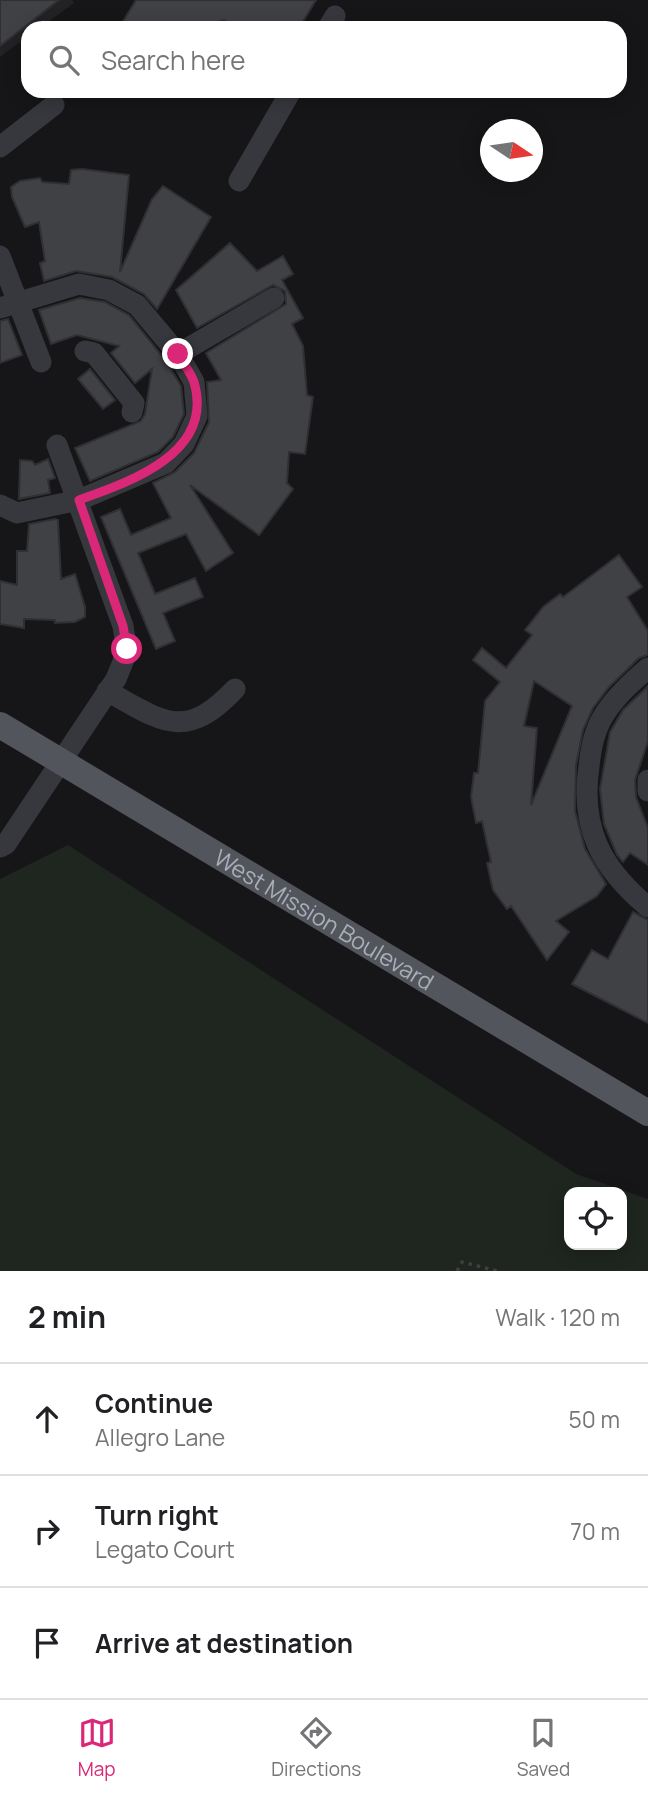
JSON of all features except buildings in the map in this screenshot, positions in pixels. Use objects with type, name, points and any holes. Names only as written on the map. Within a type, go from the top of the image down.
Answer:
[{"type":"main road","name":"West Mission Boulevard","points":[[0,725],[648,1113]]},
{"type":"street","points":[[239,181],[287,98]]},
{"type":"street","points":[[0,147],[54,105]]},
{"type":"street","points":[[0,256],[8,305],[41,362]]},
{"type":"street","points":[[0,505],[17,513],[79,500],[166,463],[184,444],[197,416],[194,382],[178,354],[137,305],[109,290],[79,284],[8,305]]},
{"type":"street","points":[[178,354],[274,298]]},
{"type":"street","points":[[85,351],[94,353],[134,403],[132,412]]},
{"type":"street","points":[[0,847],[6,844],[61,762],[107,691],[127,652],[123,626],[57,445]]},
{"type":"street","points":[[648,668],[625,688],[604,714],[595,731],[586,788],[590,823],[599,851],[629,892],[648,907]]},
{"type":"street","points":[[107,691],[156,719],[187,722],[212,713],[235,689]]},
{"type":"street","points":[[648,780],[648,791]]},
{"type":"path","points":[[457,1271],[462,1262],[497,1271]]},
{"type":"shaded area","points":[[0,0],[72,0],[74,3],[50,21],[21,21],[21,41],[0,57]]},
{"type":"shaded area","points":[[68,845],[576,1174],[613,1187],[564,1187],[564,1250],[627,1250],[627,1192],[648,1199],[648,1271],[0,1271],[0,879]]},
{"type":"route","points":[[127,649],[123,626],[79,500],[166,463],[184,444],[197,416],[194,382],[178,354]]}]
